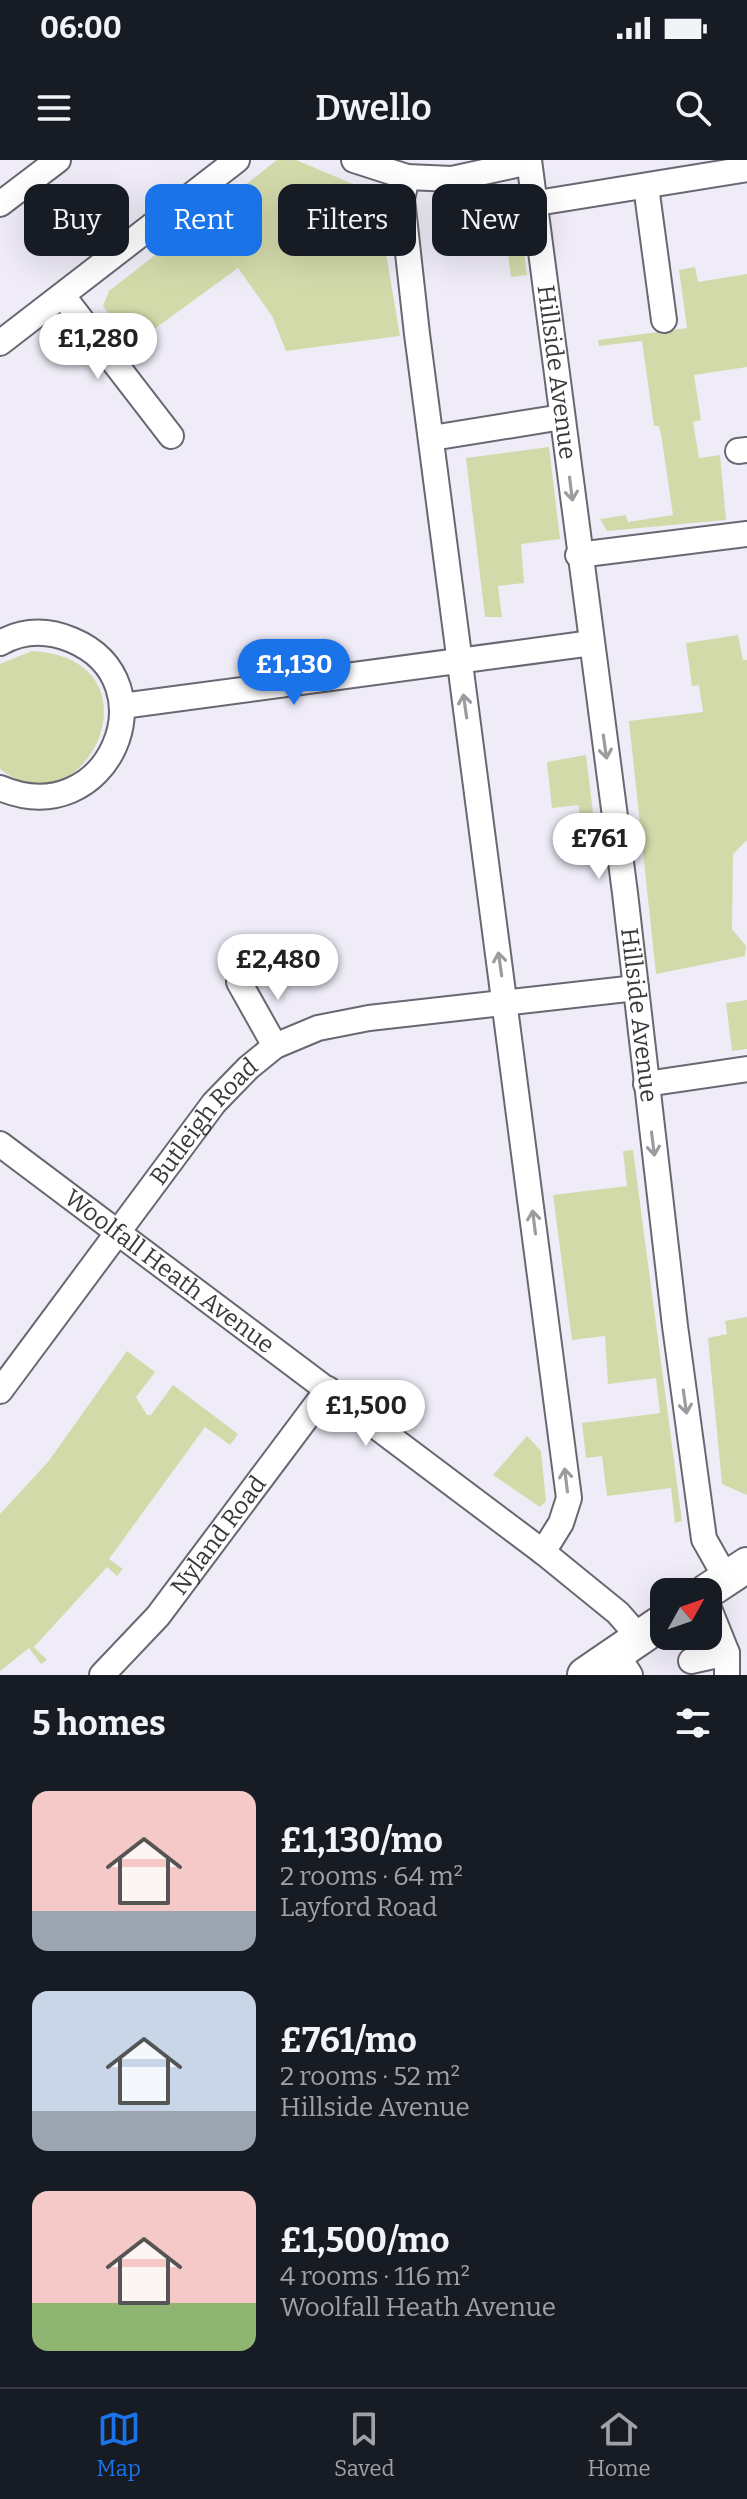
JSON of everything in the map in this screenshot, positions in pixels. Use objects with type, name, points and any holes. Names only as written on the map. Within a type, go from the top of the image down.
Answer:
[{"type":"street","points":[[0,204],[58,160]]},
{"type":"street","points":[[0,343],[237,160]]},
{"type":"street","points":[[354,160],[407,177],[452,179],[529,161]]},
{"type":"street","name":"Hillside Avenue","points":[[529,161],[533,184]]},
{"type":"street","points":[[547,201],[747,169]]},
{"type":"street","points":[[407,177],[402,199],[459,662],[569,1498],[561,1523],[543,1552]]},
{"type":"street","points":[[646,186],[664,320]]},
{"type":"street","name":"Hillside Avenue","points":[[543,256],[578,555],[592,643],[704,1539],[726,1578]]},
{"type":"street","points":[[63,296],[171,436]]},
{"type":"street","points":[[432,438],[562,417]]},
{"type":"street","points":[[578,555],[747,534]]},
{"type":"street","points":[[0,643],[35,632],[60,635],[83,644],[102,660],[115,681],[122,706],[120,732],[111,757],[94,778],[71,792],[46,798],[19,796],[0,788]]},
{"type":"street","points":[[122,706],[592,643]]},
{"type":"street","points":[[239,982],[275,1046]]},
{"type":"street","name":"Butleigh Road","points":[[0,1391],[214,1103],[275,1046],[318,1028],[356,1021],[636,988]]},
{"type":"street","points":[[646,1084],[747,1069]]},
{"type":"street","name":"Woolfall Heath Avenue","points":[[0,1144],[543,1552],[618,1613],[637,1647]]},
{"type":"street","name":"Nyland Road","points":[[102,1675],[158,1616],[328,1389]]},
{"type":"street","points":[[585,1675],[637,1647]]},
{"type":"street","points":[[691,1661],[727,1664]]},
{"type":"green space","points":[[277,160],[296,160],[353,184],[278,184],[278,256],[386,256],[400,336],[286,351],[272,316],[238,268],[131,346],[103,306],[109,291],[154,256],[262,256],[262,184],[246,184]]},
{"type":"green space","points":[[508,256],[525,256],[527,275],[511,277]]},
{"type":"green space","points":[[695,267],[698,282],[747,274],[747,367],[694,375],[701,420],[693,422],[699,458],[720,455],[726,520],[607,531],[600,519],[626,515],[628,522],[673,515],[661,434],[659,426],[654,426],[642,341],[599,346],[598,340],[687,328],[679,270]]},
{"type":"green space","points":[[549,447],[560,539],[521,544],[524,583],[498,586],[502,617],[485,617],[466,458]]},
{"type":"green space","points":[[738,635],[743,660],[747,660],[747,840],[733,854],[732,929],[746,946],[745,956],[656,974],[629,721],[703,712],[699,685],[692,686],[686,643]]},
{"type":"green space","points":[[32,651],[73,661],[96,682],[104,709],[99,738],[84,763],[60,780],[32,784],[0,769],[0,664]]},
{"type":"green space","points":[[586,755],[599,862],[581,864],[579,805],[552,808],[547,762]]},
{"type":"green space","points":[[747,1000],[747,1049],[732,1051],[726,1003]]},
{"type":"green space","points":[[633,1150],[682,1521],[675,1523],[671,1488],[607,1496],[602,1456],[586,1458],[582,1423],[660,1413],[656,1378],[608,1384],[605,1336],[572,1340],[553,1195],[627,1186],[623,1151]]},
{"type":"green space","points":[[747,1317],[747,1495],[722,1484],[708,1338],[727,1334],[725,1321]]},
{"type":"green space","points":[[127,1351],[155,1372],[136,1397],[147,1415],[151,1415],[173,1385],[238,1434],[230,1445],[205,1427],[109,1559],[123,1569],[117,1576],[107,1567],[34,1647],[47,1660],[41,1664],[29,1648],[0,1671],[0,1514],[48,1462]]},
{"type":"green space","points":[[527,1436],[541,1451],[546,1501],[540,1507],[493,1475]]}]
